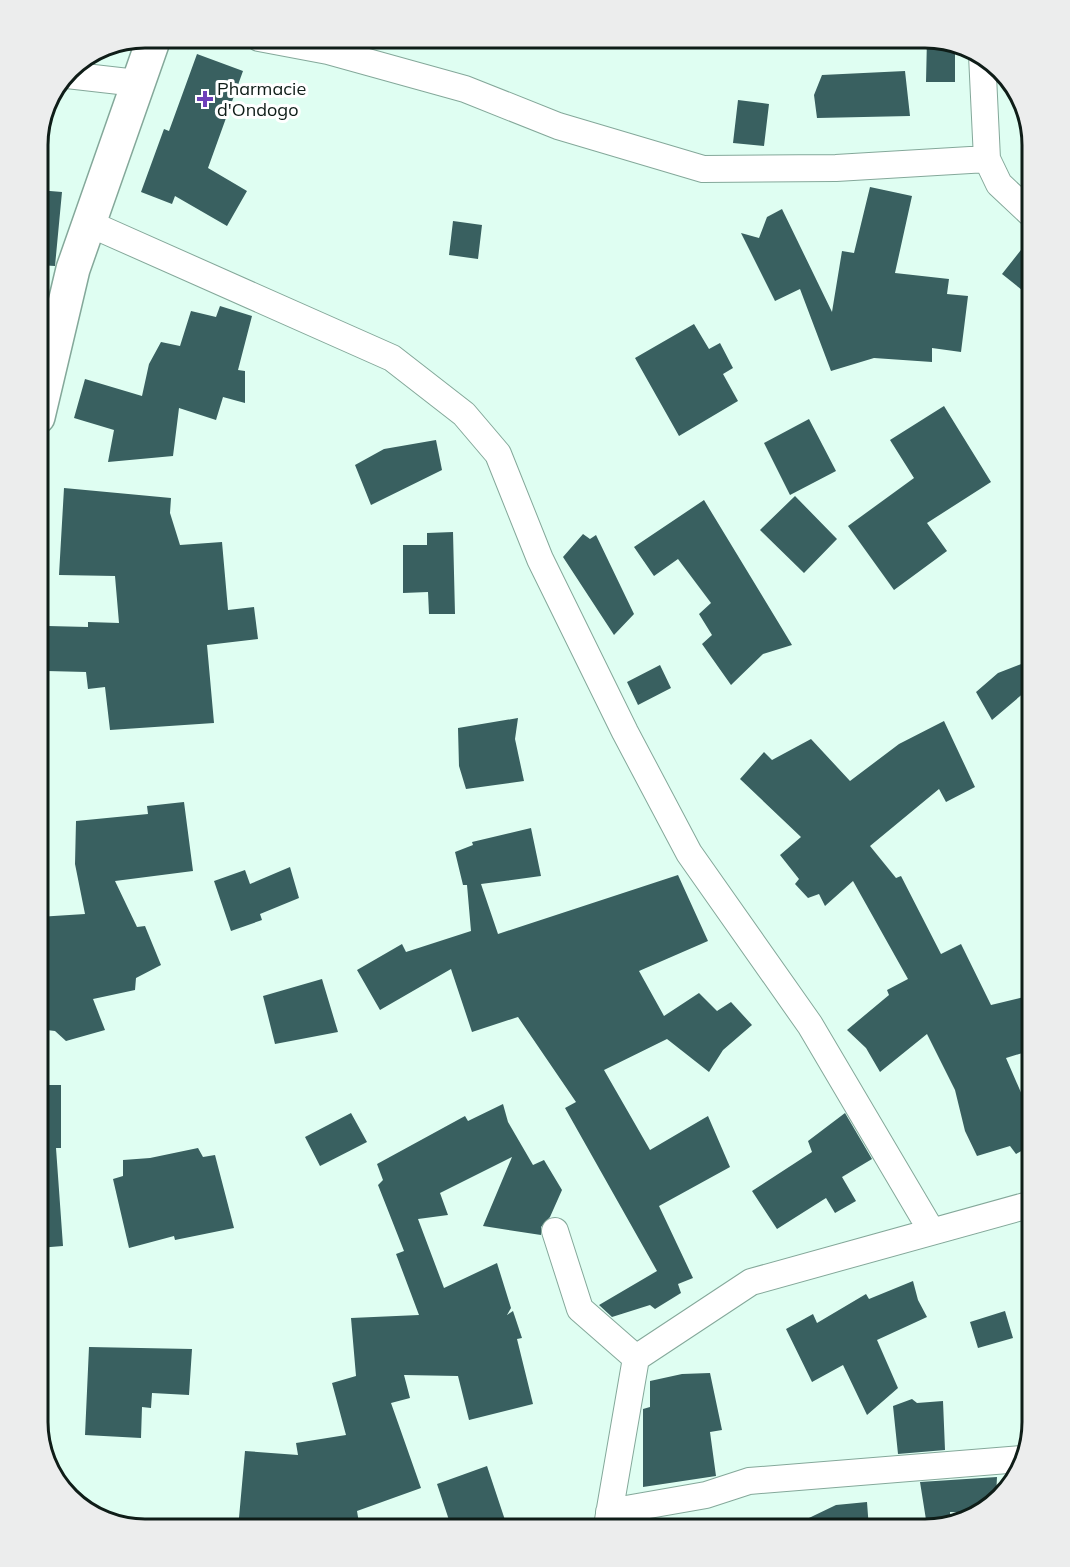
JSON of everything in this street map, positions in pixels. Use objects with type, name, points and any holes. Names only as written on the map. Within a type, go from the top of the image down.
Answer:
[{"type":"street","points":[[49,319],[88,223],[150,48]]},
{"type":"street","points":[[312,48],[465,89],[558,126],[703,169],[836,168],[987,159]]},
{"type":"street","points":[[983,67],[987,159],[999,184],[1022,206]]},
{"type":"street","points":[[78,76],[137,83]]},
{"type":"street","points":[[88,223],[392,358],[464,414],[498,454],[540,560],[625,732],[690,853],[810,1025],[931,1230]]},
{"type":"street","points":[[608,1519],[636,1358],[751,1282],[931,1230],[1022,1207]]},
{"type":"street","points":[[555,1231],[580,1309],[636,1358]]},
{"type":"street","points":[[616,1519],[749,1481],[1015,1460]]},
{"type":"building","points":[[927,48],[955,53],[955,82],[926,82]]},
{"type":"building","points":[[197,54],[243,71],[208,168],[247,191],[227,226],[175,196],[172,204],[141,192],[164,129],[169,131]]},
{"type":"building","points":[[905,71],[910,116],[817,118],[814,95],[822,75]]},
{"type":"building","points":[[738,100],[769,104],[764,146],[733,143]]},
{"type":"building","points":[[870,187],[912,196],[895,273],[949,279],[947,294],[968,296],[961,352],[932,348],[932,362],[874,358],[831,371],[800,289],[775,301],[741,233],[759,238],[767,217],[782,209],[832,312],[842,251],[854,253]]},
{"type":"building","points":[[48,191],[62,192],[55,266],[48,266]]},
{"type":"building","points":[[453,221],[482,225],[478,259],[449,255]]},
{"type":"building","points":[[1022,249],[1022,290],[1002,274]]},
{"type":"building","points":[[220,306],[252,316],[238,370],[245,371],[245,403],[223,397],[216,420],[179,408],[173,456],[108,462],[114,430],[74,418],[85,379],[142,396],[149,364],[161,342],[180,346],[191,311],[216,317]]},
{"type":"building","points":[[694,324],[709,349],[720,343],[733,368],[723,374],[738,401],[679,436],[635,358]]},
{"type":"building","points":[[944,406],[991,482],[927,523],[947,551],[894,590],[848,526],[914,478],[890,440]]},
{"type":"building","points":[[809,419],[836,471],[790,495],[764,443]]},
{"type":"building","points":[[436,440],[442,470],[371,505],[355,465],[384,449]]},
{"type":"building","points":[[64,488],[171,498],[170,513],[180,545],[222,542],[228,610],[254,607],[258,639],[207,645],[214,723],[110,730],[105,687],[88,689],[86,672],[48,671],[48,626],[88,627],[88,622],[119,623],[115,576],[59,575]]},
{"type":"building","points":[[795,496],[837,539],[804,573],[760,530]]},
{"type":"building","points":[[704,500],[792,645],[763,654],[731,685],[702,644],[712,635],[699,614],[711,603],[678,559],[654,576],[634,547]]},
{"type":"building","points":[[453,532],[455,614],[429,614],[428,592],[403,593],[403,545],[427,545],[427,533]]},
{"type":"building","points":[[583,534],[590,539],[596,535],[634,614],[614,635],[563,557]]},
{"type":"building","points":[[1022,664],[1022,694],[992,720],[976,692],[998,673]]},
{"type":"building","points":[[660,665],[671,688],[638,705],[627,682]]},
{"type":"building","points":[[518,718],[515,739],[524,781],[466,789],[459,766],[458,728]]},
{"type":"building","points":[[944,721],[975,787],[946,802],[939,789],[870,846],[896,878],[901,876],[941,954],[961,944],[991,1005],[1022,997],[1022,1053],[1006,1058],[1022,1095],[1022,1151],[1016,1154],[1010,1146],[977,1156],[965,1131],[955,1090],[927,1034],[880,1072],[866,1048],[847,1030],[889,995],[887,990],[908,979],[853,881],[825,906],[819,894],[808,898],[795,884],[799,879],[780,855],[801,837],[740,779],[764,752],[772,760],[811,739],[850,781],[899,744]]},
{"type":"building","points":[[184,802],[193,871],[115,881],[137,927],[145,926],[161,965],[136,978],[135,990],[93,999],[105,1030],[66,1041],[55,1031],[48,1030],[48,916],[85,914],[75,864],[76,821],[148,814],[147,806]]},
{"type":"building","points":[[531,828],[541,876],[481,884],[498,934],[678,875],[708,941],[639,971],[664,1016],[699,993],[717,1011],[731,1002],[752,1025],[723,1050],[709,1072],[667,1039],[604,1070],[650,1150],[708,1116],[730,1167],[659,1206],[693,1278],[678,1284],[681,1293],[655,1309],[650,1305],[612,1317],[599,1305],[657,1271],[565,1108],[576,1102],[518,1017],[472,1032],[451,969],[380,1010],[357,970],[402,944],[406,952],[471,931],[467,885],[463,885],[455,852],[473,845],[472,842]]},
{"type":"building","points":[[290,867],[299,898],[260,914],[262,920],[231,931],[214,881],[245,870],[250,884]]},
{"type":"building","points":[[322,979],[338,1032],[275,1044],[263,996]]},
{"type":"building","points":[[48,1085],[61,1085],[61,1148],[56,1148],[63,1246],[48,1247]]},
{"type":"building","points":[[503,1104],[508,1122],[533,1165],[544,1160],[562,1190],[550,1217],[541,1227],[541,1235],[483,1226],[512,1157],[440,1193],[448,1215],[418,1219],[444,1288],[497,1263],[511,1308],[507,1315],[513,1311],[522,1338],[517,1339],[533,1404],[469,1420],[458,1376],[404,1375],[410,1398],[391,1403],[421,1488],[357,1511],[358,1519],[239,1519],[245,1451],[298,1455],[296,1443],[346,1435],[332,1383],[356,1376],[351,1318],[419,1315],[396,1254],[404,1251],[378,1185],[383,1180],[377,1164],[465,1116],[468,1121]]},
{"type":"building","points":[[351,1113],[367,1142],[320,1166],[305,1137]]},
{"type":"building","points":[[845,1113],[872,1159],[842,1177],[856,1201],[835,1213],[826,1198],[777,1229],[752,1191],[812,1152],[808,1141]]},
{"type":"building","points":[[198,1148],[203,1157],[215,1155],[234,1228],[175,1240],[174,1236],[129,1248],[113,1179],[123,1176],[123,1160],[150,1158]]},
{"type":"building","points":[[913,1281],[918,1300],[927,1317],[877,1340],[898,1388],[867,1415],[843,1365],[812,1382],[786,1329],[813,1314],[817,1323],[866,1294],[869,1299]]},
{"type":"building","points":[[1005,1311],[1013,1338],[978,1348],[970,1322]]},
{"type":"building","points":[[89,1347],[192,1349],[189,1395],[152,1393],[151,1408],[142,1407],[141,1438],[85,1435]]},
{"type":"building","points":[[710,1373],[722,1430],[710,1432],[716,1476],[643,1487],[643,1409],[650,1407],[650,1381],[682,1374]]},
{"type":"building","points":[[912,1399],[917,1403],[943,1401],[945,1450],[898,1454],[893,1406]]},
{"type":"building","points":[[487,1466],[505,1519],[449,1519],[437,1484]]},
{"type":"building","points":[[997,1477],[997,1486],[973,1506],[961,1512],[950,1512],[950,1516],[926,1519],[920,1482]]},
{"type":"building","points":[[867,1502],[868,1519],[807,1519],[836,1505]]},
{"type":"place","name":"Pharmacie d'Ondogo","points":[[205,99]]}]
